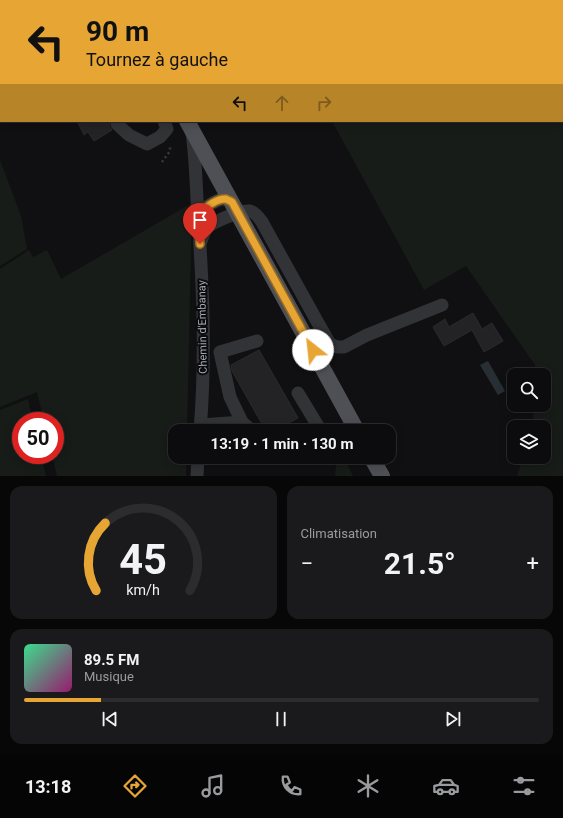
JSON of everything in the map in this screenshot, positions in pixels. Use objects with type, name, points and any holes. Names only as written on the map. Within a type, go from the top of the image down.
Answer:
[{"type":"main road","points":[[189,124],[353,424]]},
{"type":"main road","points":[[375,464],[382,476]]},
{"type":"street","points":[[117,124],[129,135],[147,144],[160,137],[167,129],[164,122]]},
{"type":"street","name":"Chemin d'Embanay","points":[[189,124],[195,159],[204,348],[200,424]]},
{"type":"street","points":[[198,215],[208,206],[226,199],[235,207],[254,213],[262,222],[330,344],[337,347],[344,347],[367,334],[442,305]]},
{"type":"street","points":[[200,244],[208,228],[235,207]]},
{"type":"street","points":[[228,424],[242,422],[230,397],[220,352],[257,341]]},
{"type":"street","points":[[298,393],[317,424]]},
{"type":"street","points":[[197,476],[198,464]]},
{"type":"shaded area","points":[[333,122],[563,122],[563,476],[517,476],[521,464],[551,464],[551,420],[533,420],[534,412],[551,412],[551,368],[535,368],[535,365],[466,266],[424,290]]},
{"type":"shaded area","points":[[0,160],[21,216],[27,249],[0,266]]},
{"type":"shaded area","points":[[192,203],[187,424],[168,424],[168,464],[186,464],[186,476],[57,476],[54,464],[64,464],[64,412],[42,412],[37,392],[0,407],[0,269],[29,250],[33,257],[47,250],[61,279]]},
{"type":"shaded area","points":[[488,361],[505,391],[498,395],[480,365]]},
{"type":"shaded area","points":[[28,399],[31,412],[12,412],[12,464],[43,464],[46,476],[0,476],[0,410]]},
{"type":"shaded area","points":[[336,464],[347,464],[353,476],[335,476]]},
{"type":"building","points":[[78,122],[110,122],[109,126],[112,130],[94,141],[88,132],[84,135]]},
{"type":"building","points":[[473,313],[482,329],[492,323],[503,341],[484,352],[472,330],[444,346],[433,327],[445,319],[449,327]]},
{"type":"building","points":[[259,350],[298,418],[287,424],[262,424],[232,371],[231,365]]},
{"type":"route","points":[[200,244],[198,215],[208,206],[221,200],[226,199],[232,202],[313,350]]}]
